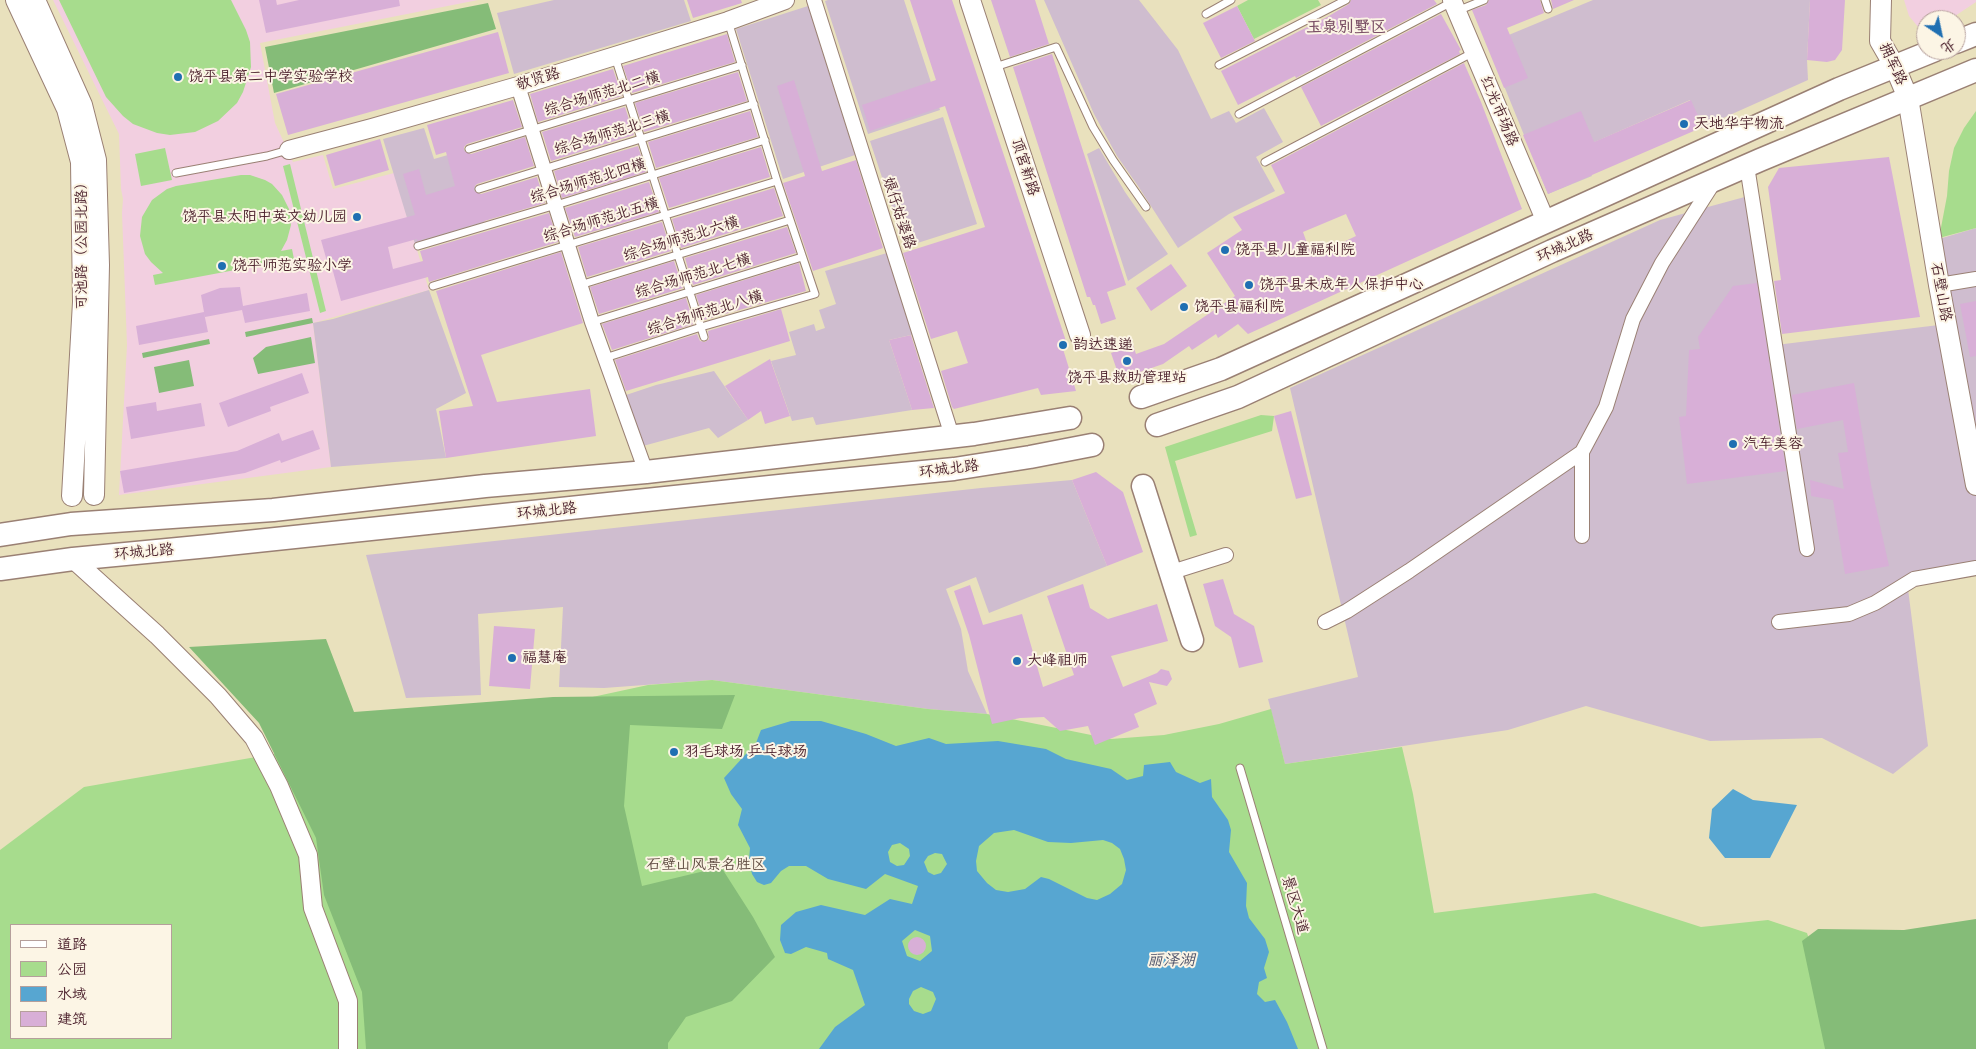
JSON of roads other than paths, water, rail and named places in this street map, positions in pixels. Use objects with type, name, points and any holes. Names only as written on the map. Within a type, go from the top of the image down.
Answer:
[{"type":"main road","name":"可池路（公园北路）","points":[[16,0],[67,109],[81,162],[83,302],[72,496]]},
{"type":"main road","name":"可池路（公园北路）","points":[[35,0],[82,106],[96,160],[99,265],[94,495]]},
{"type":"main road","name":"顶宫新路","points":[[970,0],[1080,334]]},
{"type":"main road","name":"拥军路","points":[[1881,0],[1880,41],[1895,67],[1908,98]]},
{"type":"main road","name":"环城北路","points":[[1141,396],[1221,368],[1839,89],[1916,58]]},
{"type":"main road","name":"环城北路","points":[[1157,425],[1238,397],[1552,251],[1747,166],[1976,70]]},
{"type":"main road","name":"石壁山路","points":[[1908,98],[1939,285],[1972,438],[1976,485]]},
{"type":"main road","name":"环城北路","points":[[0,535],[71,524],[273,510],[485,486],[646,472],[952,436],[1070,418]]},
{"type":"main road","name":"环城北路","points":[[0,569],[73,559],[954,469],[1092,445]]},
{"type":"main road","points":[[1143,486],[1172,572],[1192,640]]},
{"type":"street","name":"敬贤路","points":[[289,150],[518,86],[728,21],[785,0]]},
{"type":"street","name":"娘仔姑婆路","points":[[814,0],[952,436]]},
{"type":"street","name":"红光市场路","points":[[1454,4],[1546,222]]},
{"type":"street","points":[[518,86],[592,322],[646,472]]},
{"type":"street","points":[[1747,166],[1808,549]]},
{"type":"street","points":[[1325,622],[1347,611],[1409,571],[1582,452],[1606,407],[1634,319],[1662,263],[1715,180]]},
{"type":"street","points":[[1939,285],[1976,279]]},
{"type":"street","points":[[1582,452],[1582,536]]},
{"type":"street","points":[[1172,572],[1226,555]]},
{"type":"street","points":[[73,559],[157,635],[212,689],[254,738],[279,786],[308,855],[313,908],[348,1000],[348,1049]]},
{"type":"street","points":[[1779,622],[1849,614],[1875,603],[1914,579],[1976,568]]},
{"type":"lane","points":[[1206,14],[1231,0]]},
{"type":"lane","points":[[1219,65],[1346,0]]},
{"type":"lane","points":[[1239,114],[1454,4],[1484,0]]},
{"type":"lane","points":[[1545,0],[1548,9]]},
{"type":"lane","points":[[728,21],[802,257]]},
{"type":"lane","points":[[992,67],[1056,47],[1093,127],[1113,160],[1146,207]]},
{"type":"lane","points":[[1265,162],[1475,52]]},
{"type":"lane","points":[[614,56],[704,337]]},
{"type":"lane","name":"综合场师范北二横","points":[[469,150],[742,64]]},
{"type":"lane","name":"综合场师范北三横","points":[[479,189],[754,104]]},
{"type":"lane","name":"综合场师范北四横","points":[[418,246],[765,140]]},
{"type":"lane","points":[[176,173],[289,150]]},
{"type":"lane","name":"综合场师范北五横","points":[[433,286],[777,181]]},
{"type":"lane","name":"综合场师范北六横","points":[[580,285],[790,220]]},
{"type":"lane","name":"综合场师范北七横","points":[[592,322],[802,257]]},
{"type":"lane","name":"综合场师范北八横","points":[[604,358],[701,327],[815,294],[802,257]]},
{"type":"lane","name":"景区大道","points":[[1240,768],[1323,1049]]},
{"type":"water","name":"丽泽湖","points":[[791,721],[821,721],[866,734],[896,746],[929,738],[946,744],[998,741],[1046,749],[1066,759],[1111,769],[1127,780],[1143,776],[1144,765],[1170,762],[1176,772],[1200,783],[1211,779],[1212,797],[1228,820],[1231,830],[1229,852],[1247,883],[1246,906],[1249,918],[1265,939],[1269,952],[1264,968],[1267,978],[1259,982],[1257,994],[1265,1002],[1275,1000],[1287,1022],[1298,1049],[819,1049],[835,1027],[865,1005],[853,970],[828,959],[827,953],[806,947],[791,954],[785,953],[780,940],[781,925],[796,912],[821,905],[865,915],[890,899],[912,904],[918,886],[885,874],[866,889],[828,879],[806,866],[789,866],[781,871],[771,883],[764,885],[757,882],[752,874],[749,860],[750,848],[738,825],[742,809],[731,794],[724,778],[756,743],[761,730]],"holes":[[[1014,830],[1048,842],[1071,843],[1103,840],[1112,843],[1120,849],[1124,859],[1126,870],[1122,884],[1110,894],[1097,900],[1087,898],[1049,879],[1041,877],[1025,889],[1008,892],[996,890],[977,871],[976,861],[979,846],[994,833]],[[900,843],[909,849],[910,856],[904,865],[897,866],[890,862],[888,852],[892,845]],[[935,853],[942,854],[947,864],[941,873],[934,875],[928,872],[924,862],[928,856]],[[915,930],[930,936],[932,951],[920,961],[907,956],[902,941]],[[921,987],[933,992],[936,999],[931,1011],[923,1014],[914,1011],[909,1004],[913,991]]]},
{"type":"water","points":[[1733,789],[1753,800],[1797,805],[1770,858],[1725,858],[1709,838],[1712,809]]},
{"type":"place","name":"饶平县第二中学实验学校","points":[[178,77]]},
{"type":"place","name":"天地华宇物流","points":[[1684,124]]},
{"type":"place","name":"饶平县太阳中英文幼儿园","points":[[357,217]]},
{"type":"place","name":"饶平县儿童福利院","points":[[1225,250]]},
{"type":"place","name":"饶平师范实验小学","points":[[222,266]]},
{"type":"place","name":"饶平县未成年人保护中心","points":[[1249,285]]},
{"type":"place","name":"饶平县福利院","points":[[1184,307]]},
{"type":"place","name":"韵达速递","points":[[1063,345]]},
{"type":"place","name":"饶平县救助管理站","points":[[1127,361]]},
{"type":"place","name":"汽车美容","points":[[1733,444]]},
{"type":"place","name":"福慧庵","points":[[512,658]]},
{"type":"place","name":"大峰祖师","points":[[1017,661]]},
{"type":"place","name":"羽毛球场 乒乓球场","points":[[674,752]]},
{"type":"district","name":"玉泉别墅区","points":[[1346,27]]},
{"type":"park label","name":"石壁山风景名胜区","points":[[706,865]]}]
